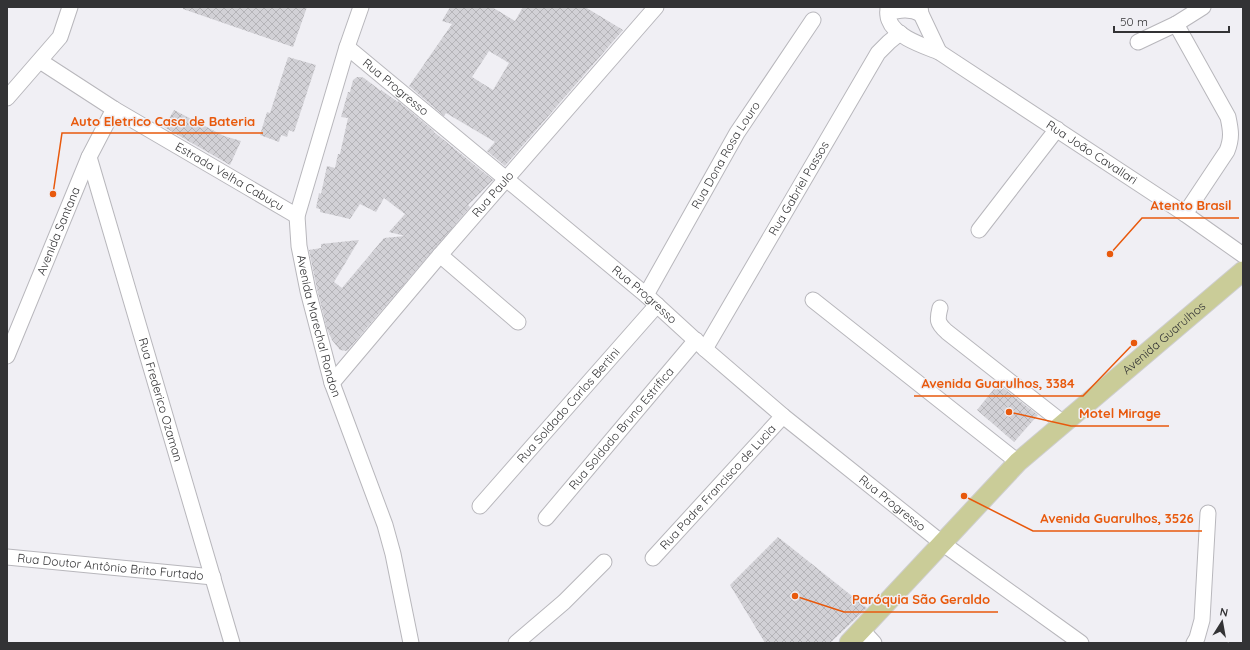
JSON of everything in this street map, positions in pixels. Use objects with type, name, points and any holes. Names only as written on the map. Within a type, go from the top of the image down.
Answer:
[{"type":"main road","name":"Avenida Guarulhos","points":[[861,639],[942,543],[1018,462],[1063,422],[1243,271]]},
{"type":"street","points":[[7,98],[60,37],[70,7]]},
{"type":"street","name":"Avenida Marechal Rondon","points":[[361,7],[347,47],[297,216],[299,246],[308,291],[332,383],[385,525],[393,554],[411,643]]},
{"type":"street","name":"Rua Paulo","points":[[332,383],[440,255],[656,7]]},
{"type":"street","points":[[1138,42],[1176,24],[1203,7]]},
{"type":"street","points":[[888,10],[920,10],[939,52]]},
{"type":"street","name":"Rua João Cavallari","points":[[888,10],[889,20],[894,28],[900,33],[939,52],[1185,214],[1243,255]]},
{"type":"street","name":"Rua Dona Rosa Louro","points":[[646,295],[737,133],[813,20]]},
{"type":"street","points":[[1176,24],[1228,117],[1231,129],[1231,141],[1227,151],[1185,214]]},
{"type":"street","name":"Rua Gabriel Passos","points":[[701,344],[878,52],[900,33]]},
{"type":"street","name":"Rua Progresso","points":[[347,47],[646,295],[783,416],[942,543],[1081,643]]},
{"type":"street","name":"Estrada Velha Cabuçu","points":[[40,61],[114,109],[297,216]]},
{"type":"street","name":"Avenida Santana","points":[[7,356],[90,157],[114,109]]},
{"type":"street","points":[[978,230],[1057,129]]},
{"type":"street","name":"Rua Frederico Ozaman","points":[[90,157],[232,643]]},
{"type":"street","points":[[440,255],[518,322]]},
{"type":"street","points":[[813,300],[1018,462]]},
{"type":"street","name":"Rua Soldado Carlos Bertini","points":[[480,506],[657,305]]},
{"type":"street","points":[[940,308],[937,318],[940,325],[946,332],[1063,422]]},
{"type":"street","name":"Rua Soldado Bruno Estrifica","points":[[546,518],[701,344]]},
{"type":"street","name":"Rua Padre Francisco de Lucia","points":[[653,558],[783,416]]},
{"type":"street","points":[[1194,643],[1202,620],[1208,513]]},
{"type":"street","name":"Rua Doutor Antônio Brito Furtado","points":[[7,557],[213,577]]},
{"type":"street","points":[[516,643],[564,602],[604,562]]},
{"type":"building","points":[[183,7],[307,7],[293,47],[183,9]]},
{"type":"building","points":[[450,7],[492,7],[515,21],[523,7],[585,7],[623,30],[505,166],[487,151],[495,142],[446,113],[444,116],[409,86],[452,24],[442,21]],"holes":[[[489,51],[509,63],[493,90],[472,77]]]},
{"type":"building","points":[[288,57],[316,65],[294,132],[289,130],[287,137],[281,135],[279,142],[260,135],[267,112],[270,113]]},
{"type":"building","points":[[357,77],[364,78],[381,91],[398,101],[493,180],[468,205],[470,207],[347,351],[340,350],[332,340],[327,329],[309,250],[321,248],[321,244],[359,240],[334,282],[342,288],[384,238],[405,236],[389,232],[405,214],[384,198],[376,212],[360,204],[350,219],[320,212],[320,209],[316,208],[319,193],[321,194],[327,166],[335,168],[338,154],[340,154],[348,118],[341,117],[348,92],[350,92],[353,80]]},
{"type":"building","points":[[174,110],[224,136],[241,141],[230,165],[164,127]]},
{"type":"building","points":[[998,384],[1038,415],[1014,442],[977,410]]},
{"type":"building","points":[[778,537],[867,608],[830,643],[765,643],[730,585]]},
{"type":"place","name":"Auto Eletrico Casa de Bateria","points":[[53,194]]},
{"type":"place","name":"Atento Brasil","points":[[1110,254]]},
{"type":"place","name":"Avenida Guarulhos, 3384","points":[[1134,343]]},
{"type":"place","name":"Motel Mirage","points":[[1009,412]]},
{"type":"place","name":"Avenida Guarulhos, 3526","points":[[964,496]]},
{"type":"place","name":"Paróquia São Geraldo","points":[[795,596]]}]
